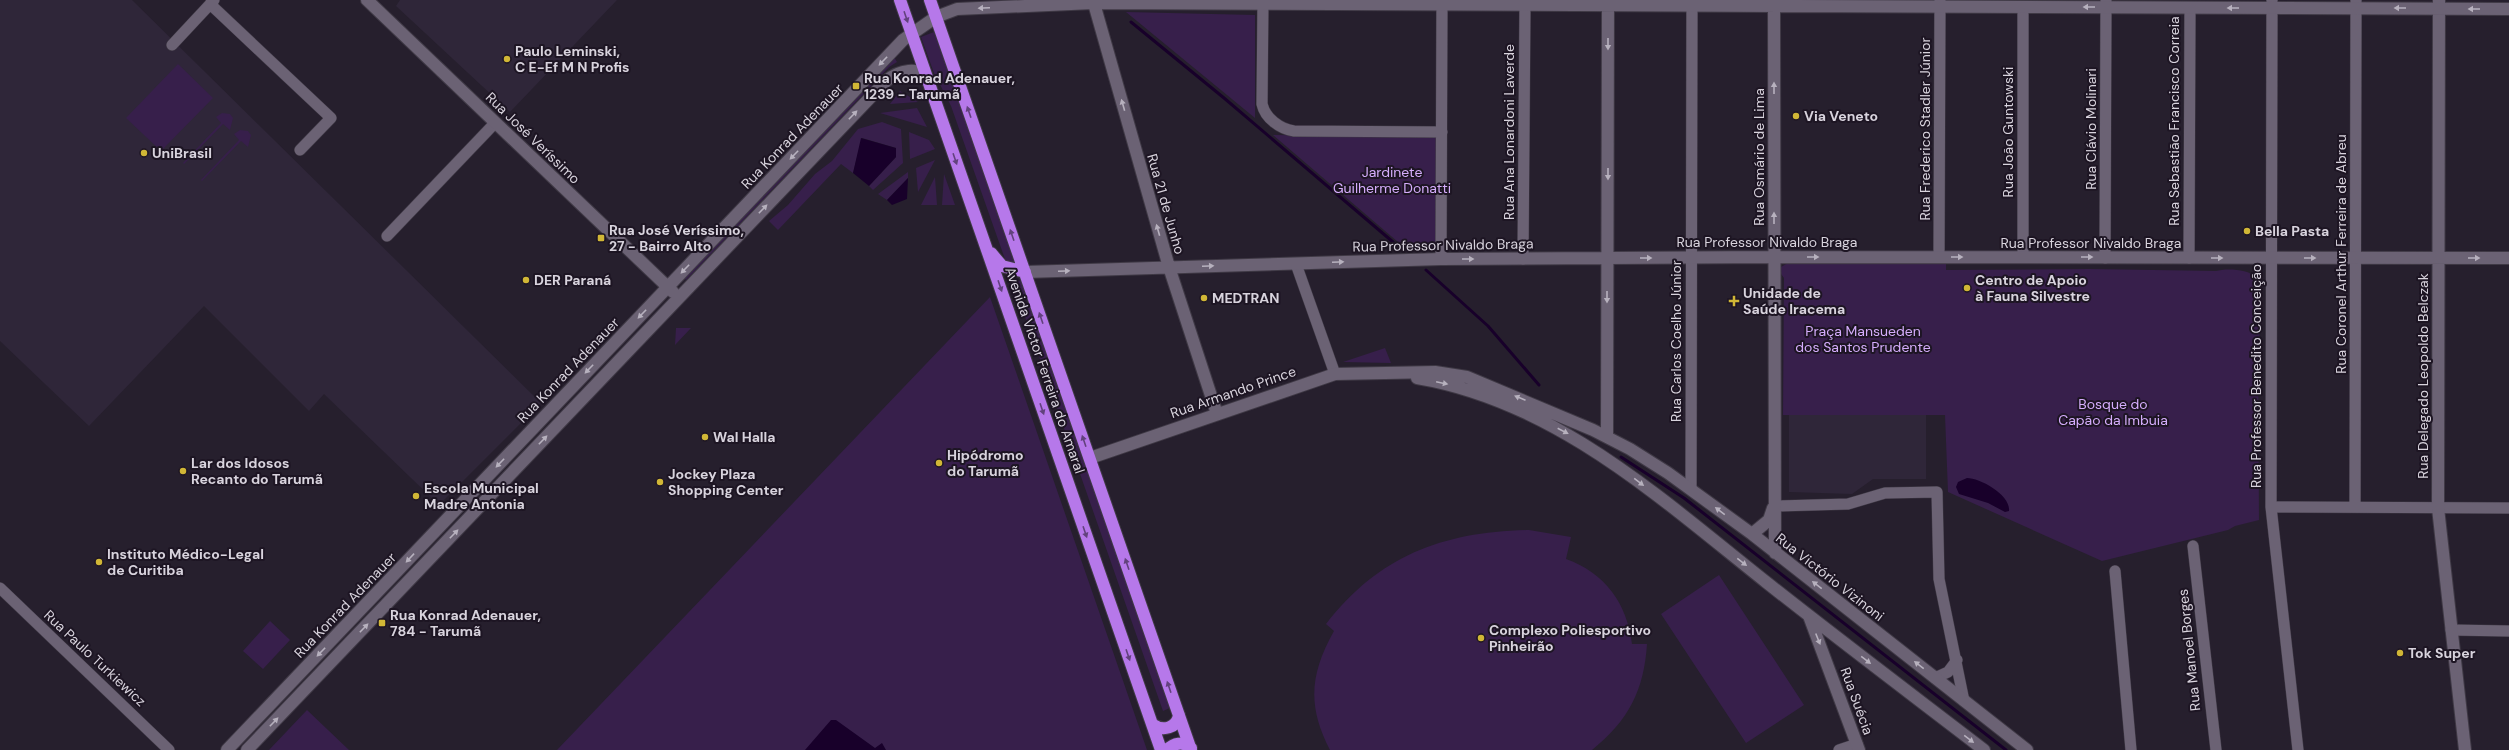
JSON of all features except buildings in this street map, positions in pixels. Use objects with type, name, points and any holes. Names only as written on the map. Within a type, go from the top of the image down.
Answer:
[{"type":"highway","name":"Avenida Victor Ferreira do Amaral","points":[[900,0],[1161,750]]},
{"type":"highway","name":"Avenida Victor Ferreira do Amaral","points":[[930,0],[1191,749]]},
{"type":"highway","points":[[987,249],[1002,266],[1025,272]]},
{"type":"highway","points":[[1152,724],[1160,728],[1170,727],[1177,721],[1179,714]]},
{"type":"highway","points":[[1167,750],[1177,744],[1185,744],[1191,749]]},
{"type":"main road","name":"Rua José Veríssimo","points":[[367,0],[679,298]]},
{"type":"main road","name":"Rua Konrad Adenauer","points":[[227,750],[667,287],[911,34],[936,17],[957,9],[1093,1],[1442,2],[1524,5],[1608,3],[1940,3],[2023,7],[2106,4],[2190,8],[2272,4],[2439,4],[2509,9]]},
{"type":"main road","name":"Rua 21 de Junho","points":[[1093,1],[1169,267],[1217,414]]},
{"type":"main road","points":[[1607,437],[1608,3]]},
{"type":"main road","name":"Rua Osmário de Lima","points":[[1774,3],[1775,553]]},
{"type":"main road","name":"Rua Delegado Leopoldo Belczak","points":[[2439,4],[2438,508],[2465,750]]},
{"type":"main road","name":"Rua Konrad Adenauer","points":[[247,750],[890,77],[900,72],[910,71],[921,74],[929,82]]},
{"type":"main road","name":"Rua Professor Nivaldo Braga","points":[[1025,272],[1441,259],[1523,258],[2509,258]]},
{"type":"main road","name":"Rua Armando Prince","points":[[1090,458],[1334,374],[1435,372],[1468,377],[1607,437]]},
{"type":"main road","name":"Rua Armando Prince","points":[[1390,374],[1437,381],[1472,391],[1555,427],[1608,459],[1809,615]]},
{"type":"main road","name":"Rua Victório Vizinoni","points":[[1607,437],[1646,458],[1752,534],[2027,750]]},
{"type":"main road","name":"Rua Osmário de Lima","points":[[1752,534],[1769,520],[1774,506]]},
{"type":"main road","points":[[1809,615],[1842,642],[1984,750]]},
{"type":"main road","name":"Rua Suécia","points":[[1809,615],[1858,747]]},
{"type":"main road","name":"Rua Suécia","points":[[1827,662],[1830,650],[1842,642]]},
{"type":"street","points":[[172,45],[212,2],[330,118],[300,150]]},
{"type":"street","points":[[1263,2],[1262,104],[1265,113],[1276,123],[1294,131],[1442,132]]},
{"type":"street","points":[[1441,259],[1442,2]]},
{"type":"street","name":"Rua Carlos Coelho Júnior","points":[[1691,489],[1692,3]]},
{"type":"street","name":"Rua Frederico Stadler Júnior","points":[[1939,257],[1940,3]]},
{"type":"street","name":"Rua Clávio Molinari","points":[[2106,4],[2106,258]]},
{"type":"street","name":"Rua Professor Benedito Conceição","points":[[2272,4],[2271,507],[2298,750]]},
{"type":"street","name":"Rua Coronel Arthur Ferreira de Abreu","points":[[2355,507],[2356,4]]},
{"type":"street","name":"Rua Ana Lonardoni Laverde","points":[[1523,258],[1524,5]]},
{"type":"street","name":"Rua João Guntowski","points":[[2023,7],[2023,257]]},
{"type":"street","name":"Rua Sebastião Francisco Correia","points":[[2189,258],[2190,8]]},
{"type":"street","points":[[387,236],[495,123]]},
{"type":"street","points":[[1296,264],[1334,374]]},
{"type":"street","points":[[1774,506],[1848,504],[1885,493],[1937,492],[1939,579],[1957,660],[1964,701]]},
{"type":"street","points":[[2271,507],[2509,508]]},
{"type":"street","name":"Rua Manoel Borges","points":[[2193,546],[2216,750]]},
{"type":"street","points":[[2115,571],[2131,750]]},
{"type":"street","name":"Rua Paulo Turkiewicz","points":[[0,588],[169,750]]},
{"type":"street","points":[[2452,630],[2509,631]]},
{"type":"street","points":[[1935,678],[1948,672],[1957,660]]},
{"type":"street","points":[[1839,750],[1858,747]]},
{"type":"shaded area","name":"UniBrasil","points":[[0,0],[132,0],[541,403],[439,505],[324,394],[309,411],[204,306],[89,426],[0,341]]},
{"type":"shaded area","name":"Paulo Leminski, C E-Ef M N Profis","points":[[400,0],[617,0],[510,112],[396,6]]},
{"type":"shaded area","points":[[861,138],[896,148],[896,157],[869,186],[853,173]]},
{"type":"shaded area","points":[[908,178],[907,199],[892,205],[887,200]]},
{"type":"shaded area","points":[[1789,415],[1926,415],[1926,479],[1873,479],[1852,494],[1789,492]]},
{"type":"shaded area","points":[[1967,478],[1979,481],[1994,488],[2005,499],[2009,511],[2005,512],[1988,503],[1959,494],[1956,487],[1958,482]]},
{"type":"shaded area","points":[[831,720],[836,720],[875,748],[882,743],[886,750],[805,750]]},
{"type":"green space","points":[[1126,12],[1255,15],[1255,118]]},
{"type":"green space","points":[[934,32],[1016,263],[1006,262],[951,106],[934,73],[921,37]]},
{"type":"green space","points":[[894,57],[897,62],[889,67],[686,280],[684,278]]},
{"type":"green space","points":[[178,64],[213,98],[161,151],[126,118]]},
{"type":"green space","points":[[900,91],[918,102],[890,104]]},
{"type":"green space","points":[[917,108],[927,127],[880,113]]},
{"type":"green space","points":[[222,113],[230,114],[233,118],[230,130],[223,124],[184,164],[183,163],[221,123],[216,117]]},
{"type":"green space","points":[[882,122],[901,129],[903,163],[873,190],[869,186],[896,157],[896,148],[862,138],[853,173],[841,164],[778,230],[769,221],[788,205],[815,174],[832,161],[858,129]]},
{"type":"green space","points":[[240,130],[248,131],[251,135],[248,147],[241,141],[202,181],[201,180],[239,140],[234,134]]},
{"type":"green space","points":[[909,132],[929,140],[935,149],[910,159]]},
{"type":"green space","name":"Jardinete Guilherme Donatti","points":[[1273,135],[1436,137],[1436,247],[1405,248]]},
{"type":"green space","points":[[935,160],[918,192],[916,168]]},
{"type":"green space","points":[[908,172],[908,178],[887,200],[878,194]]},
{"type":"green space","points":[[944,174],[955,205],[942,205]]},
{"type":"green space","points":[[935,177],[937,205],[921,205]]},
{"type":"green space","name":"Bosque do Capão da Imbuia","points":[[1788,263],[1946,264],[1946,270],[2089,269],[2216,271],[2231,269],[2252,274],[2256,277],[2256,293],[2260,299],[2261,317],[2258,350],[2259,520],[2235,526],[2228,530],[2102,561],[1948,492],[1945,415],[1783,415],[1784,278],[1779,271],[1781,267]]},
{"type":"green space","points":[[1011,278],[1023,282],[1027,293],[1018,296]]},
{"type":"green space","name":"Hipódromo do Tarumã","points":[[990,297],[1147,750],[557,750]]},
{"type":"green space","points":[[1031,305],[1172,707],[1163,711],[1022,308]]},
{"type":"green space","points":[[676,328],[691,328],[675,345]]},
{"type":"green space","points":[[1385,348],[1391,363],[1343,362]]},
{"type":"green space","name":"Complexo Poliesportivo Pinheirão","points":[[1529,530],[1571,537],[1566,559],[1592,572],[1603,581],[1612,591],[1625,615],[1632,644],[1647,644],[1645,661],[1638,690],[1625,715],[1616,727],[1592,750],[1330,750],[1318,719],[1314,690],[1320,662],[1334,631],[1326,624],[1347,600],[1368,580],[1391,564],[1441,542],[1498,532]]},
{"type":"green space","points":[[1719,575],[1804,705],[1746,743],[1661,614]]},
{"type":"green space","points":[[270,621],[290,640],[263,669],[243,651]]},
{"type":"green space","points":[[307,710],[349,750],[269,750]]},
{"type":"waterway","points":[[1131,22],[1224,98],[1393,242]]},
{"type":"waterway","points":[[1426,270],[1488,326],[1539,385]]},
{"type":"waterway","points":[[1621,457],[1684,498],[2006,750]]},
{"type":"place","name":"Paulo Leminski, C E-Ef M N Profis","points":[[507,59]]},
{"type":"place","name":"Rua Konrad Adenauer, 1239 - Tarumã","points":[[856,86]]},
{"type":"place","name":"Via Veneto","points":[[1796,116]]},
{"type":"place","name":"UniBrasil","points":[[144,153]]},
{"type":"place","name":"Bella Pasta","points":[[2247,231]]},
{"type":"place","name":"Rua José Veríssimo, 27 - Bairro Alto","points":[[601,238]]},
{"type":"place","name":"DER Paraná","points":[[526,280]]},
{"type":"place","name":"Centro de Apoio à Fauna Silvestre","points":[[1967,288]]},
{"type":"place","name":"MEDTRAN","points":[[1204,298]]},
{"type":"place","name":"Unidade de Saúde Iracema","points":[[1734,301]]},
{"type":"place","name":"Wal Halla","points":[[705,437]]},
{"type":"place","name":"Hipódromo do Tarumã","points":[[939,463]]},
{"type":"place","name":"Lar dos Idosos Recanto do Tarumã","points":[[183,471]]},
{"type":"place","name":"Jockey Plaza Shopping Center","points":[[660,482]]},
{"type":"place","name":"Escola Municipal Madre Antonia","points":[[416,496]]},
{"type":"place","name":"Instituto Médico-Legal de Curitiba","points":[[99,562]]},
{"type":"place","name":"Rua Konrad Adenauer, 784 - Tarumã","points":[[382,623]]},
{"type":"place","name":"Complexo Poliesportivo Pinheirão","points":[[1481,638]]},
{"type":"place","name":"Tok Super","points":[[2400,653]]},
{"type":"park label","name":"Praça Mansueden dos Santos Prudente","points":[[1863,340]]}]
